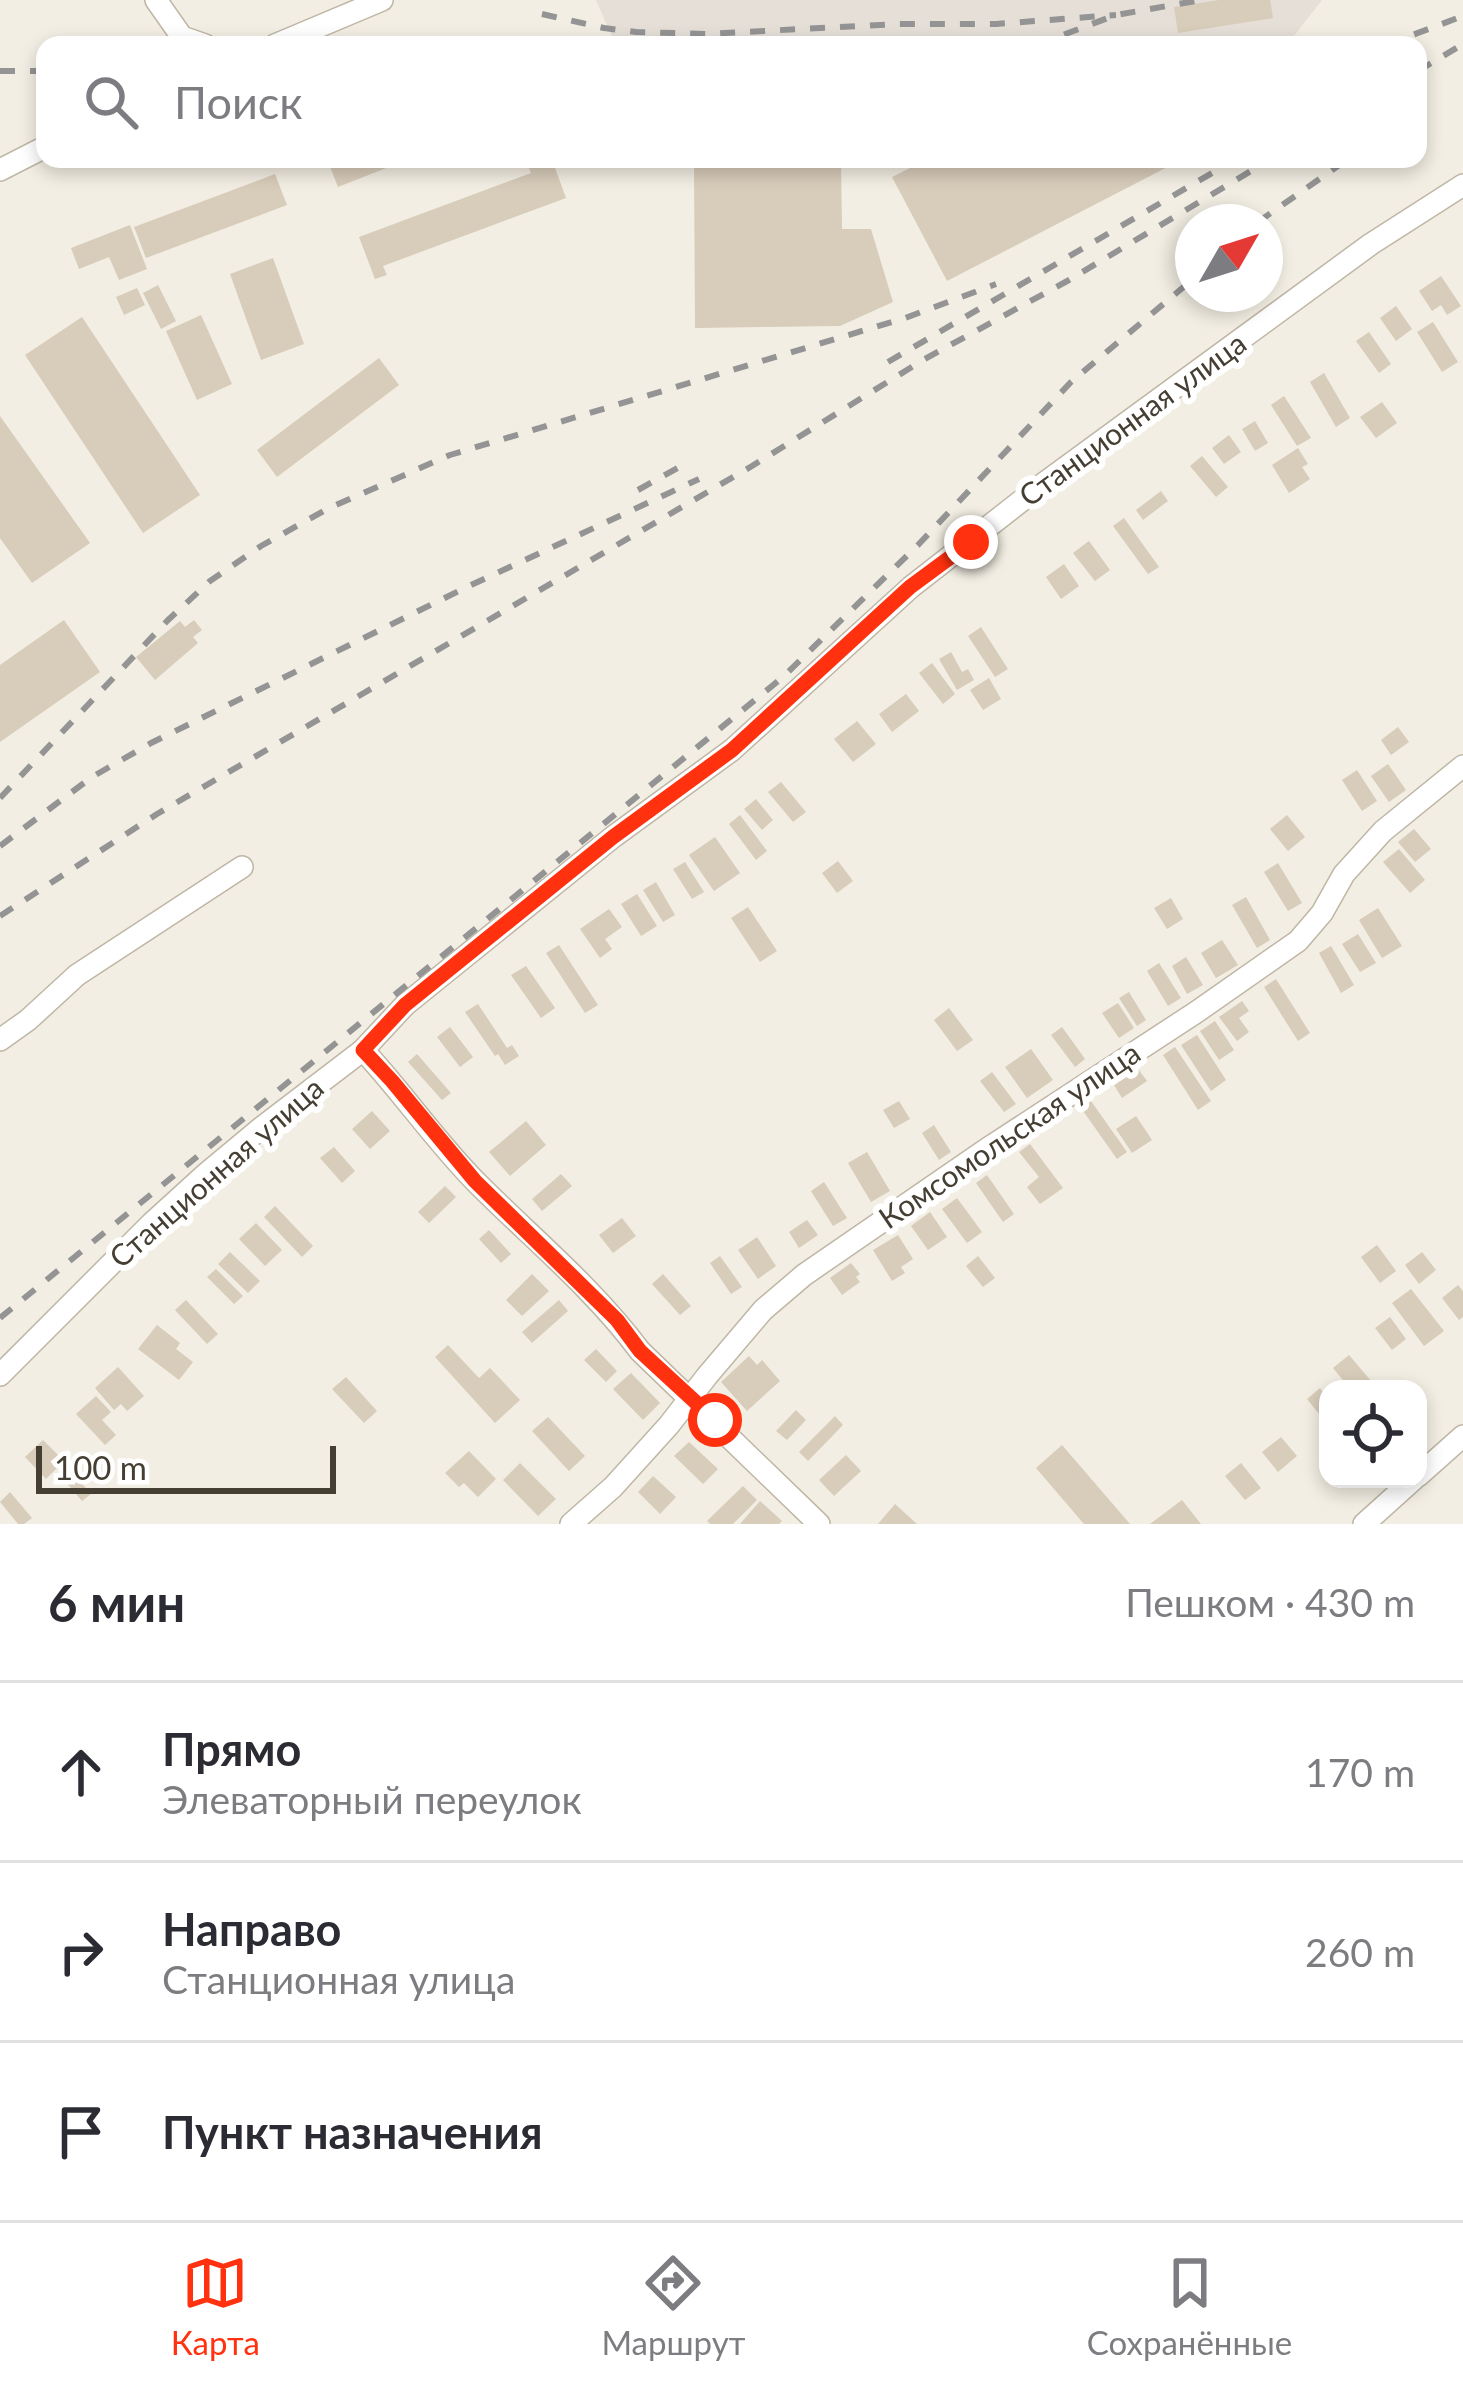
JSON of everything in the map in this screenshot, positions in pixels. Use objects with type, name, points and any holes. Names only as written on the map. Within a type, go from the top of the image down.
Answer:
[{"type":"street","points":[[156,0],[181,36]]},
{"type":"street","points":[[296,36],[382,0]]},
{"type":"street","points":[[0,170],[36,152]]},
{"type":"street","name":"Станционная улица","points":[[0,1375],[207,1173],[363,1050],[405,1005],[613,837],[732,750],[910,587],[1371,244],[1463,185]]},
{"type":"street","name":"Комсомольская улица","points":[[571,1524],[613,1487],[763,1310],[804,1275],[1298,940],[1322,914],[1344,874],[1384,831],[1463,766]]},
{"type":"street","points":[[0,1040],[76,975],[242,867]]},
{"type":"street","points":[[363,1050],[475,1181],[585,1287],[640,1351],[819,1524]]},
{"type":"street","points":[[1427,1467],[1463,1436]]},
{"type":"street","points":[[1364,1524],[1404,1488]]},
{"type":"shaded area","points":[[596,0],[1322,0],[1294,36],[612,36]]},
{"type":"building","points":[[1219,0],[1270,0],[1273,18],[1178,33],[1174,7]]},
{"type":"building","points":[[331,168],[386,168],[338,187]]},
{"type":"building","points":[[529,168],[555,168],[566,198],[383,266],[387,275],[375,279],[359,237],[531,173]]},
{"type":"building","points":[[694,168],[841,168],[842,229],[871,229],[893,302],[840,326],[695,328]]},
{"type":"building","points":[[910,168],[1166,168],[947,281],[892,177]]},
{"type":"building","points":[[275,174],[287,205],[146,258],[134,227]]},
{"type":"building","points":[[130,225],[147,269],[119,280],[109,257],[79,269],[71,248]]},
{"type":"building","points":[[273,258],[304,344],[261,360],[230,274]]},
{"type":"building","points":[[1441,276],[1461,306],[1447,315],[1441,305],[1432,311],[1419,291]]},
{"type":"building","points":[[158,285],[176,321],[161,329],[143,293]]},
{"type":"building","points":[[137,288],[145,305],[124,315],[116,297]]},
{"type":"building","points":[[1396,306],[1412,329],[1396,341],[1380,318]]},
{"type":"building","points":[[201,315],[232,384],[197,400],[166,331]]},
{"type":"building","points":[[82,317],[200,495],[143,533],[25,355]]},
{"type":"building","points":[[1433,322],[1458,362],[1442,372],[1417,332]]},
{"type":"building","points":[[1369,332],[1391,364],[1379,373],[1356,341]]},
{"type":"building","points":[[379,358],[399,385],[277,477],[257,450]]},
{"type":"building","points":[[1324,373],[1350,418],[1336,427],[1310,382]]},
{"type":"building","points":[[1284,396],[1311,438],[1297,446],[1271,405]]},
{"type":"building","points":[[1382,402],[1397,423],[1376,438],[1360,417]]},
{"type":"building","points":[[0,416],[90,543],[32,583],[0,538]]},
{"type":"building","points":[[1255,421],[1268,443],[1255,451],[1242,429]]},
{"type":"building","points":[[1229,435],[1241,452],[1224,464],[1212,448]]},
{"type":"building","points":[[1298,448],[1310,479],[1289,493],[1272,465]]},
{"type":"building","points":[[1202,456],[1228,487],[1216,497],[1190,466]]},
{"type":"building","points":[[1161,491],[1168,501],[1143,520],[1136,510]]},
{"type":"building","points":[[1124,518],[1159,567],[1148,574],[1113,526]]},
{"type":"building","points":[[1089,541],[1110,570],[1095,581],[1073,553]]},
{"type":"building","points":[[1064,564],[1079,586],[1061,599],[1046,577]]},
{"type":"building","points":[[64,620],[100,672],[0,742],[0,665]]},
{"type":"building","points":[[194,620],[202,630],[193,637],[198,643],[155,680],[136,657],[180,621],[185,627]]},
{"type":"building","points":[[981,627],[1008,669],[995,677],[968,636]]},
{"type":"building","points":[[951,652],[962,672],[968,669],[974,680],[957,690],[939,659]]},
{"type":"building","points":[[932,663],[955,694],[943,704],[919,673]]},
{"type":"building","points":[[989,678],[1001,699],[983,710],[970,690]]},
{"type":"building","points":[[906,694],[919,711],[892,732],[879,714]]},
{"type":"building","points":[[857,721],[876,744],[853,762],[834,739]]},
{"type":"building","points":[[1398,727],[1409,742],[1391,755],[1381,740]]},
{"type":"building","points":[[1388,764],[1406,790],[1389,802],[1371,776]]},
{"type":"building","points":[[1357,770],[1377,801],[1362,811],[1342,780]]},
{"type":"building","points":[[781,782],[806,812],[793,822],[768,792]]},
{"type":"building","points":[[756,799],[773,820],[762,830],[744,809]]},
{"type":"building","points":[[740,815],[767,851],[756,860],[729,824]]},
{"type":"building","points":[[1287,815],[1305,837],[1288,851],[1270,829]]},
{"type":"building","points":[[1414,829],[1431,849],[1415,862],[1398,842]]},
{"type":"building","points":[[715,837],[740,873],[714,891],[689,855]]},
{"type":"building","points":[[1399,849],[1425,880],[1410,893],[1383,862]]},
{"type":"building","points":[[838,861],[853,881],[837,893],[822,873]]},
{"type":"building","points":[[685,862],[704,892],[692,899],[673,869]]},
{"type":"building","points":[[1278,863],[1302,903],[1288,911],[1264,872]]},
{"type":"building","points":[[656,882],[675,915],[663,922],[643,890]]},
{"type":"building","points":[[637,894],[657,926],[641,936],[621,904]]},
{"type":"building","points":[[1246,897],[1270,940],[1257,948],[1232,905]]},
{"type":"building","points":[[1171,898],[1183,919],[1167,929],[1154,908]]},
{"type":"building","points":[[748,907],[777,951],[760,962],[731,918]]},
{"type":"building","points":[[1378,908],[1402,946],[1382,958],[1359,920]]},
{"type":"building","points":[[609,909],[622,927],[605,939],[612,949],[600,958],[580,929]]},
{"type":"building","points":[[1358,934],[1376,963],[1360,972],[1342,944]]},
{"type":"building","points":[[1222,940],[1238,965],[1216,978],[1201,953]]},
{"type":"building","points":[[559,945],[598,1005],[585,1013],[546,953]]},
{"type":"building","points":[[1331,946],[1354,985],[1341,993],[1319,953]]},
{"type":"building","points":[[1186,957],[1203,985],[1187,994],[1172,966]]},
{"type":"building","points":[[1159,963],[1181,998],[1168,1006],[1147,971]]},
{"type":"building","points":[[526,966],[555,1008],[541,1018],[511,975]]},
{"type":"building","points":[[1276,979],[1310,1033],[1298,1041],[1264,987]]},
{"type":"building","points":[[1129,992],[1146,1020],[1137,1026],[1119,998]]},
{"type":"building","points":[[1242,1001],[1249,1011],[1239,1018],[1249,1032],[1237,1041],[1219,1017]]},
{"type":"building","points":[[1118,1003],[1134,1028],[1119,1038],[1102,1013]]},
{"type":"building","points":[[478,1004],[507,1048],[512,1045],[519,1056],[505,1065],[465,1012]]},
{"type":"building","points":[[949,1008],[973,1040],[957,1051],[934,1020]]},
{"type":"building","points":[[1215,1021],[1234,1050],[1219,1060],[1200,1031]]},
{"type":"building","points":[[450,1027],[473,1057],[460,1067],[437,1037]]},
{"type":"building","points":[[1062,1027],[1085,1059],[1075,1067],[1051,1035]]},
{"type":"building","points":[[1197,1035],[1226,1080],[1211,1091],[1181,1045]]},
{"type":"building","points":[[1175,1047],[1211,1101],[1198,1110],[1163,1055]]},
{"type":"building","points":[[1031,1049],[1053,1080],[1027,1098],[1005,1067]]},
{"type":"building","points":[[417,1054],[451,1093],[442,1100],[408,1062]]},
{"type":"building","points":[[1138,1069],[1147,1081],[1122,1098],[1114,1085]]},
{"type":"building","points":[[992,1072],[1016,1104],[1004,1112],[980,1081]]},
{"type":"building","points":[[899,1101],[910,1119],[894,1128],[883,1110]]},
{"type":"building","points":[[1091,1101],[1127,1152],[1117,1159],[1081,1108]]},
{"type":"building","points":[[372,1111],[390,1131],[370,1149],[352,1129]]},
{"type":"building","points":[[1136,1116],[1152,1140],[1132,1153],[1116,1129]]},
{"type":"building","points":[[526,1121],[546,1145],[510,1176],[489,1152]]},
{"type":"building","points":[[934,1125],[951,1152],[939,1160],[922,1133]]},
{"type":"building","points":[[1030,1144],[1063,1188],[1040,1204],[1027,1187],[1039,1177],[1019,1152]]},
{"type":"building","points":[[334,1147],[355,1171],[342,1183],[320,1158]]},
{"type":"building","points":[[867,1152],[890,1191],[871,1202],[848,1163]]},
{"type":"building","points":[[561,1174],[572,1186],[542,1211],[532,1199]]},
{"type":"building","points":[[987,1175],[1014,1214],[1003,1222],[976,1183]]},
{"type":"building","points":[[824,1182],[847,1218],[833,1226],[811,1191]]},
{"type":"building","points":[[445,1186],[456,1197],[429,1223],[418,1212]]},
{"type":"building","points":[[957,1198],[982,1232],[967,1243],[942,1209]]},
{"type":"building","points":[[275,1206],[313,1246],[302,1257],[264,1217]]},
{"type":"building","points":[[930,1212],[947,1237],[928,1250],[911,1226]]},
{"type":"building","points":[[622,1218],[636,1236],[613,1253],[599,1235]]},
{"type":"building","points":[[807,1220],[818,1235],[799,1248],[789,1232]]},
{"type":"building","points":[[256,1223],[282,1250],[265,1266],[239,1239]]},
{"type":"building","points":[[489,1230],[511,1254],[501,1263],[479,1239]]},
{"type":"building","points":[[898,1235],[913,1259],[901,1267],[905,1273],[892,1281],[873,1250]]},
{"type":"building","points":[[757,1237],[776,1266],[758,1279],[738,1250]]},
{"type":"building","points":[[1377,1245],[1396,1271],[1380,1283],[1361,1257]]},
{"type":"building","points":[[230,1252],[260,1281],[248,1293],[218,1264]]},
{"type":"building","points":[[1422,1252],[1436,1270],[1419,1284],[1405,1265]]},
{"type":"building","points":[[720,1256],[742,1287],[731,1294],[710,1263]]},
{"type":"building","points":[[978,1256],[995,1278],[983,1287],[966,1266]]},
{"type":"building","points":[[851,1263],[860,1282],[842,1295],[830,1278]]},
{"type":"building","points":[[216,1269],[243,1296],[234,1304],[207,1277]]},
{"type":"building","points":[[532,1274],[549,1291],[522,1316],[506,1300]]},
{"type":"building","points":[[663,1274],[691,1306],[680,1315],[652,1284]]},
{"type":"building","points":[[1458,1285],[1463,1291],[1459,1320],[1442,1298]]},
{"type":"building","points":[[1411,1289],[1444,1331],[1424,1346],[1392,1303]]},
{"type":"building","points":[[186,1300],[218,1334],[207,1344],[175,1310]]},
{"type":"building","points":[[559,1300],[568,1311],[532,1343],[522,1332]]},
{"type":"building","points":[[1390,1317],[1406,1339],[1392,1350],[1375,1328]]},
{"type":"building","points":[[157,1325],[180,1343],[176,1349],[193,1362],[179,1380],[138,1349]]},
{"type":"building","points":[[448,1345],[479,1378],[490,1368],[520,1400],[495,1423],[435,1357]]},
{"type":"building","points":[[596,1349],[617,1371],[606,1382],[584,1360]]},
{"type":"building","points":[[1349,1355],[1370,1380],[1343,1380],[1333,1368]]},
{"type":"building","points":[[749,1356],[757,1365],[762,1360],[780,1381],[747,1411],[721,1382]]},
{"type":"building","points":[[118,1367],[144,1396],[127,1411],[121,1404],[114,1410],[95,1388]]},
{"type":"building","points":[[631,1373],[660,1403],[643,1420],[613,1389]]},
{"type":"building","points":[[346,1377],[377,1411],[364,1423],[332,1389]]},
{"type":"building","points":[[1319,1389],[1319,1414],[1307,1399]]},
{"type":"building","points":[[96,1396],[111,1412],[102,1420],[116,1435],[105,1445],[76,1414]]},
{"type":"building","points":[[796,1410],[806,1420],[787,1440],[776,1431]]},
{"type":"building","points":[[835,1416],[843,1425],[808,1461],[799,1452]]},
{"type":"building","points":[[548,1417],[585,1456],[569,1471],[532,1431]]},
{"type":"building","points":[[1281,1437],[1297,1456],[1278,1472],[1262,1452]]},
{"type":"building","points":[[43,1440],[64,1461],[46,1479],[25,1457]]},
{"type":"building","points":[[689,1442],[718,1469],[703,1484],[674,1456]]},
{"type":"building","points":[[1062,1445],[1130,1524],[1084,1524],[1036,1468]]},
{"type":"building","points":[[469,1451],[496,1479],[478,1497],[445,1473]]},
{"type":"building","points":[[846,1455],[861,1471],[834,1496],[819,1480]]},
{"type":"building","points":[[520,1463],[556,1499],[538,1516],[503,1480]]},
{"type":"building","points":[[1241,1463],[1261,1488],[1245,1500],[1225,1476]]},
{"type":"building","points":[[68,1467],[91,1494],[82,1501],[59,1474]]},
{"type":"building","points":[[653,1476],[676,1497],[660,1514],[638,1492]]},
{"type":"building","points":[[743,1486],[757,1500],[733,1524],[710,1524],[707,1521]]},
{"type":"building","points":[[10,1492],[32,1518],[24,1524],[18,1524],[0,1502]]},
{"type":"building","points":[[1182,1500],[1201,1524],[1150,1524]]},
{"type":"building","points":[[760,1501],[782,1521],[740,1524]]},
{"type":"building","points":[[895,1504],[917,1524],[878,1524]]},
{"type":"railway","points":[[1060,36],[1116,15],[1201,0]]},
{"type":"railway","points":[[542,14],[636,32],[706,34],[1116,15]]},
{"type":"railway","points":[[1410,36],[1463,16]]},
{"type":"railway","points":[[1427,66],[1463,44]]},
{"type":"railway","points":[[0,71],[36,71]]},
{"type":"railway","points":[[888,362],[1221,168]]},
{"type":"railway","points":[[0,916],[157,814],[1256,168]]},
{"type":"railway","points":[[1283,204],[1335,168]]},
{"type":"railway","points":[[0,798],[210,581],[329,508],[450,455],[905,318],[996,284]]},
{"type":"railway","points":[[0,1318],[783,677],[918,545],[1071,382],[1175,294]]},
{"type":"railway","points":[[638,490],[685,464]]},
{"type":"railway","points":[[0,846],[92,777],[151,743],[699,479]]},
{"type":"route","points":[[715,1420],[640,1351],[617,1320],[475,1181],[363,1050],[405,1005],[613,837],[732,750],[910,587],[971,542]]}]
